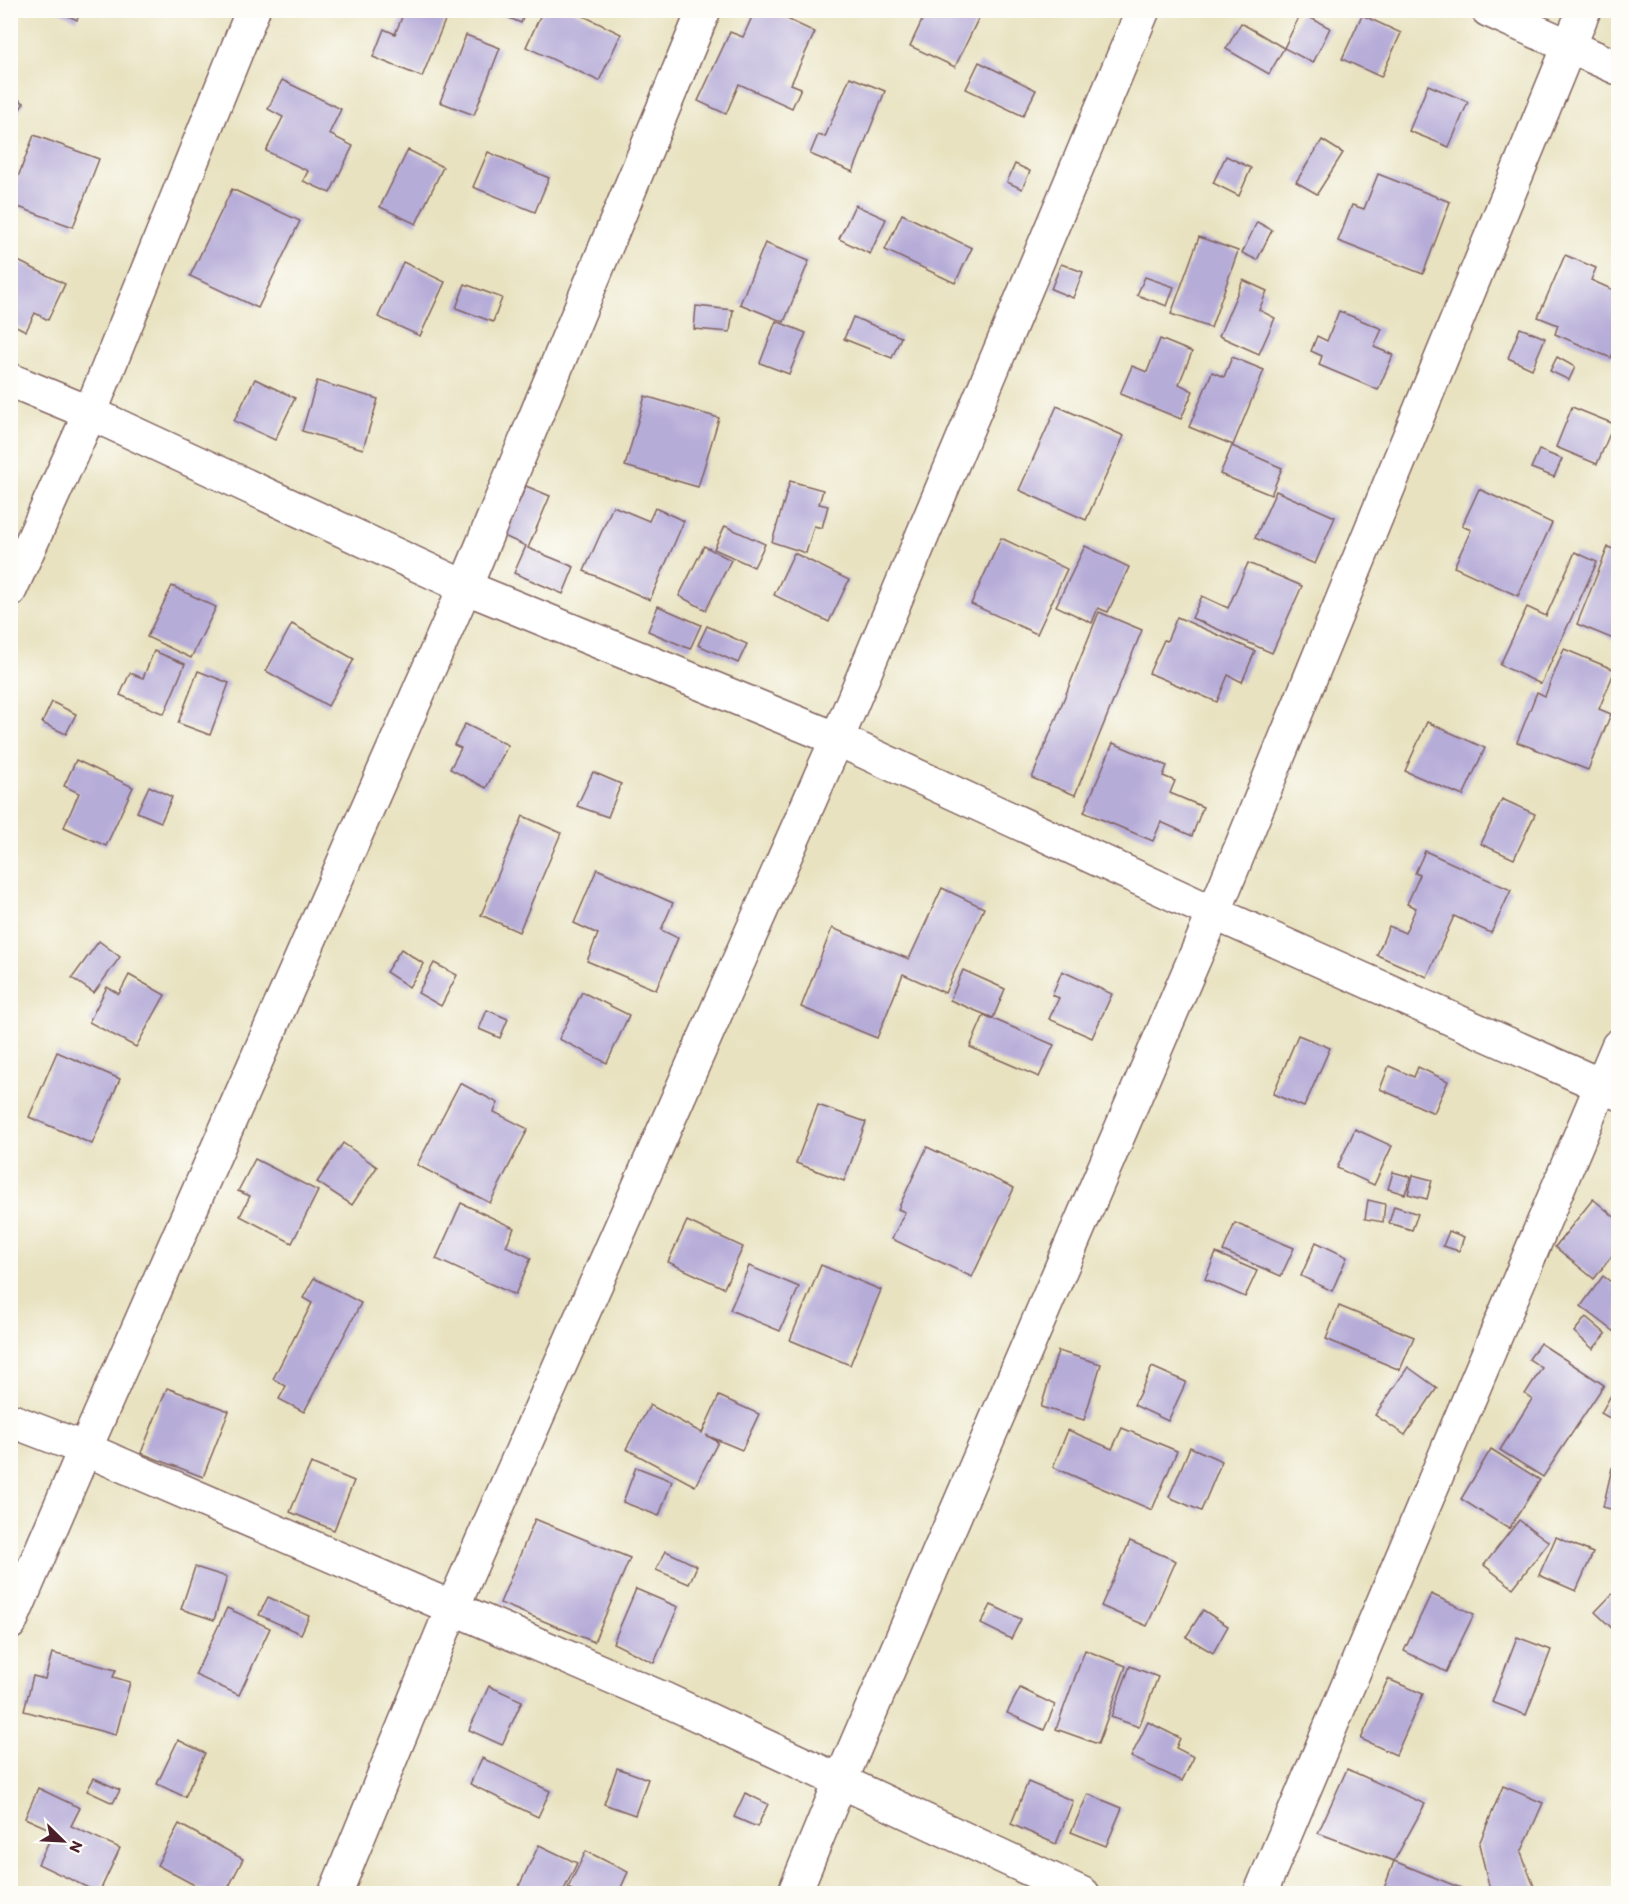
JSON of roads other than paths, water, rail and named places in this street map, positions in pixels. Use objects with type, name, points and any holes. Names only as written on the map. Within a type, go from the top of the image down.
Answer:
[{"type":"street","points":[[10,591],[90,413],[253,10]]},
{"type":"street","points":[[10,1623],[465,587],[704,10]]},
{"type":"street","points":[[335,1893],[453,1609],[837,739],[1143,10]]},
{"type":"street","points":[[1488,10],[1618,68]]},
{"type":"street","points":[[794,1893],[1214,913],[1584,10]]},
{"type":"street","points":[[10,380],[90,413],[465,587],[837,739],[1214,913],[1610,1090]]},
{"type":"street","points":[[1260,1893],[1610,1090],[1618,1046]]},
{"type":"street","points":[[10,1420],[85,1449],[666,1700],[1083,1893]]}]
